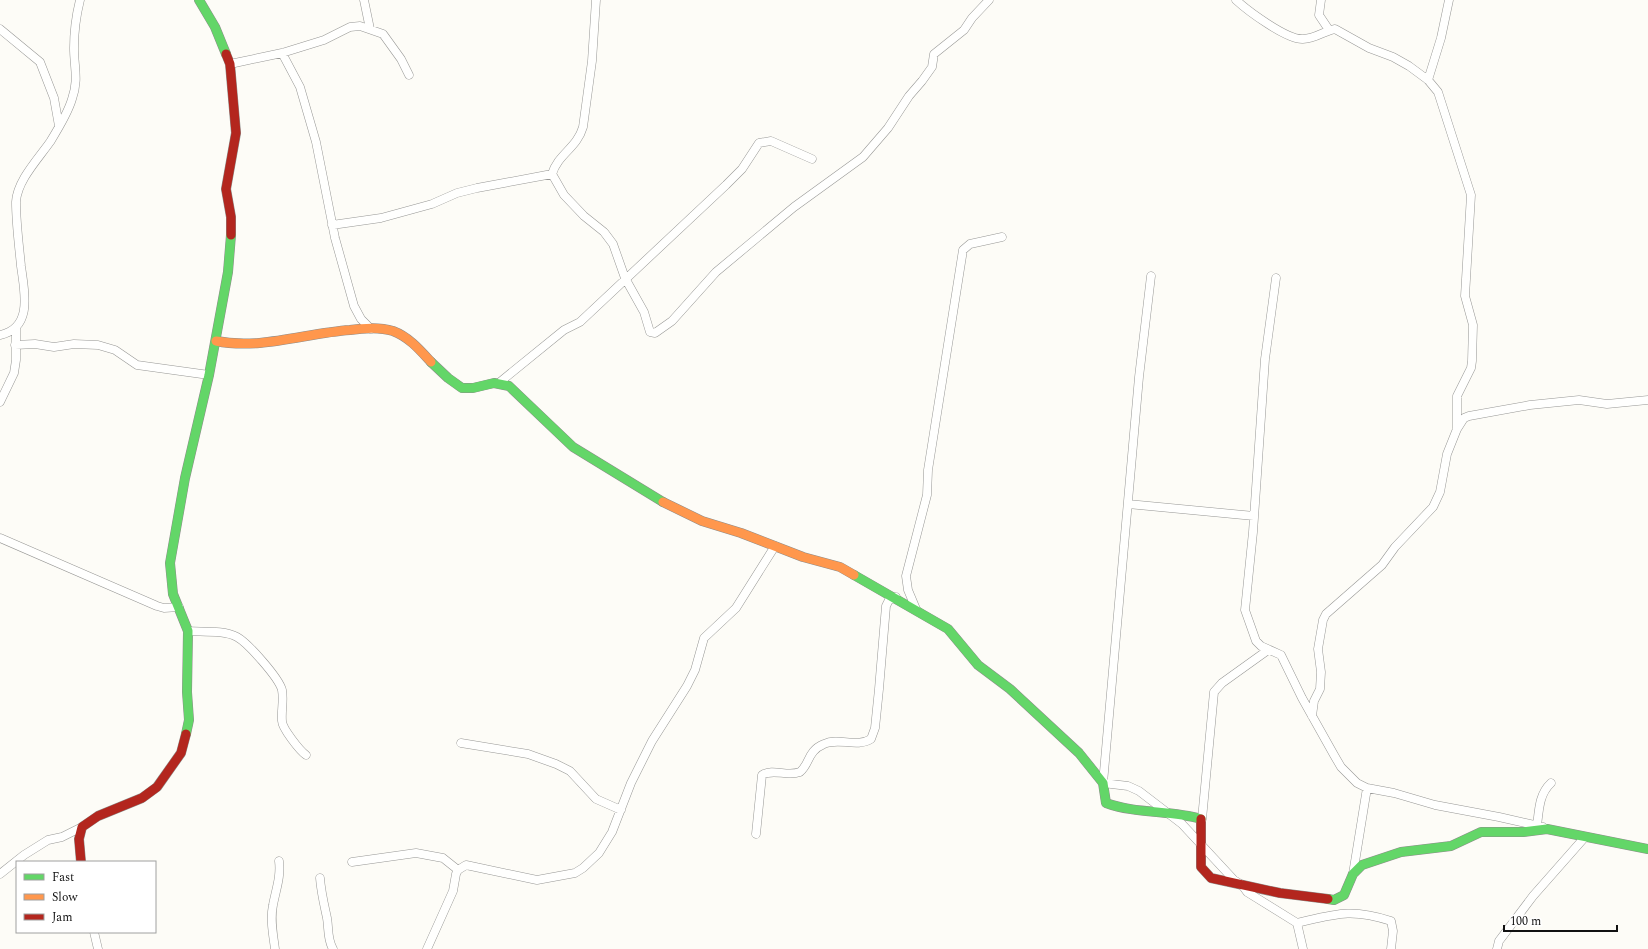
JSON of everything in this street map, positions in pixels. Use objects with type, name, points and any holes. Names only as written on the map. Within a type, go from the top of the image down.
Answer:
[{"type":"street","points":[[0,402],[14,373],[16,360],[16,328],[23,316],[26,293],[20,252],[17,195],[24,181],[59,126],[72,100],[76,84],[74,36],[76,14],[80,0]]},
{"type":"street","points":[[0,874],[24,854],[48,840],[62,837],[82,827],[98,816],[142,798],[156,787],[181,753],[189,720],[187,692],[188,630],[171,584],[170,563],[185,478],[216,342],[231,245],[231,217],[226,189],[236,133],[230,64],[214,27],[199,0]]},
{"type":"street","points":[[364,0],[370,28]]},
{"type":"street","points":[[597,1],[592,61],[583,127],[580,138],[555,165],[552,174],[564,195],[584,216],[604,232],[613,244],[625,278],[644,312],[650,332],[655,333],[672,321],[716,272],[794,207],[863,157],[888,128],[909,96],[932,67],[934,54],[964,30],[972,18],[989,0]]},
{"type":"street","points":[[1236,0],[1255,15],[1290,36],[1301,40],[1312,38],[1329,30],[1335,30],[1369,48],[1393,57],[1428,80],[1438,92],[1471,195],[1465,296],[1473,325],[1472,361],[1457,396],[1457,429]]},
{"type":"street","points":[[1321,0],[1318,15],[1329,30]]},
{"type":"street","points":[[1428,80],[1441,38],[1449,0]]},
{"type":"street","points":[[230,64],[282,53],[324,40],[350,27],[360,26],[370,28],[383,34],[387,38],[409,75]]},
{"type":"street","points":[[0,29],[40,62],[54,98],[59,126]]},
{"type":"street","points":[[282,53],[300,87],[307,108],[316,142],[332,225],[354,306],[361,319],[370,329]]},
{"type":"street","points":[[216,342],[232,345],[344,330],[391,330],[422,353],[453,382],[462,388],[473,389],[500,382],[564,330],[580,322],[625,278],[726,185],[742,169],[759,143],[771,141],[812,159]]},
{"type":"street","points":[[332,225],[381,218],[432,204],[457,193],[552,174]]},
{"type":"street","points":[[916,609],[908,590],[906,576],[927,495],[928,470],[963,250],[970,244],[1002,236]]},
{"type":"street","points":[[1151,276],[1139,377],[1104,783],[1104,799],[1111,806],[1184,814],[1202,819]]},
{"type":"street","points":[[1276,278],[1265,359],[1250,576],[1244,610],[1256,641],[1268,650],[1282,655],[1312,716],[1341,767],[1357,783],[1367,788],[1394,793],[1434,805],[1648,849]]},
{"type":"street","points":[[0,334],[16,328]]},
{"type":"street","points":[[15,345],[54,347],[74,344],[98,345],[115,350],[137,365],[209,375]]},
{"type":"street","points":[[500,382],[509,386],[519,394],[573,447],[657,499],[702,521],[803,557],[840,567],[896,597],[948,629],[978,665],[1010,689],[1079,753],[1104,783],[1128,786],[1139,791],[1167,812],[1182,824],[1234,880],[1242,885],[1247,892],[1297,923],[1348,913],[1375,916],[1391,921],[1393,931],[1391,949]]},
{"type":"street","points":[[1312,716],[1314,701],[1320,689],[1318,649],[1323,620],[1326,614],[1382,565],[1394,547],[1433,506],[1440,492],[1447,454],[1457,429],[1464,418],[1530,405],[1579,400],[1607,404],[1648,400]]},
{"type":"street","points":[[1128,504],[1254,516]]},
{"type":"street","points":[[0,538],[150,603],[164,608],[179,607]]},
{"type":"street","points":[[458,870],[466,866],[537,880],[575,873],[583,868],[599,853],[612,832],[631,783],[652,741],[687,686],[695,670],[704,638],[736,608],[775,546]]},
{"type":"street","points":[[756,834],[762,774],[770,772],[784,774],[800,772],[812,752],[823,744],[831,742],[860,743],[871,739],[875,728],[886,606],[889,600],[896,597]]},
{"type":"street","points":[[188,630],[227,634],[236,637],[244,643],[270,672],[280,686],[283,708],[283,725],[300,750],[306,755]]},
{"type":"street","points":[[1268,650],[1222,683],[1214,692],[1202,819],[1202,866],[1207,875],[1213,879],[1280,893],[1334,900],[1344,896],[1353,874],[1367,788]]},
{"type":"street","points":[[461,742],[528,754],[556,764],[570,771],[596,799],[621,810]]},
{"type":"street","points":[[1537,826],[1539,806],[1544,789],[1551,783]]},
{"type":"street","points":[[81,861],[79,839],[82,827]]},
{"type":"street","points":[[1353,874],[1362,865],[1378,859],[1401,852],[1451,846],[1481,832],[1523,832],[1547,829]]},
{"type":"street","points":[[1497,949],[1499,940],[1533,896],[1585,837]]},
{"type":"street","points":[[352,862],[416,853],[443,858],[458,870]]},
{"type":"street","points":[[276,949],[272,930],[272,912],[280,874],[279,861]]},
{"type":"street","points":[[427,949],[453,891],[458,870]]},
{"type":"street","points":[[320,878],[328,938],[333,949]]},
{"type":"street","points":[[1297,923],[1303,949]]},
{"type":"street","points":[[94,933],[98,949]]},
{"type":"traffic: fast","points":[[199,0],[215,27],[226,54]]},
{"type":"traffic: fast","points":[[186,734],[189,720],[187,692],[188,631],[173,594],[170,563],[185,478],[209,375],[228,272],[231,235]]},
{"type":"traffic: fast","points":[[431,362],[448,378],[462,388],[473,388],[494,383],[509,386],[573,447],[663,502]]},
{"type":"traffic: fast","points":[[854,575],[948,629],[978,665],[1010,689],[1079,753],[1103,783],[1106,803],[1129,809],[1177,814],[1201,819]]},
{"type":"traffic: fast","points":[[1328,899],[1334,900],[1344,895],[1353,874],[1362,865],[1401,852],[1451,846],[1481,832],[1523,832],[1547,829],[1648,849]]},
{"type":"traffic: slow","points":[[216,341],[249,344],[333,332],[377,328],[393,331],[404,337],[414,344],[431,362]]},
{"type":"traffic: slow","points":[[663,502],[702,521],[741,533],[803,557],[840,567],[854,575]]},
{"type":"traffic: jam","points":[[226,54],[230,64],[236,133],[226,189],[231,217],[231,235]]},
{"type":"traffic: jam","points":[[81,861],[79,839],[82,827],[98,816],[142,798],[157,787],[181,753],[186,734]]},
{"type":"traffic: jam","points":[[1201,819],[1201,867],[1211,878],[1280,893],[1328,899]]}]
